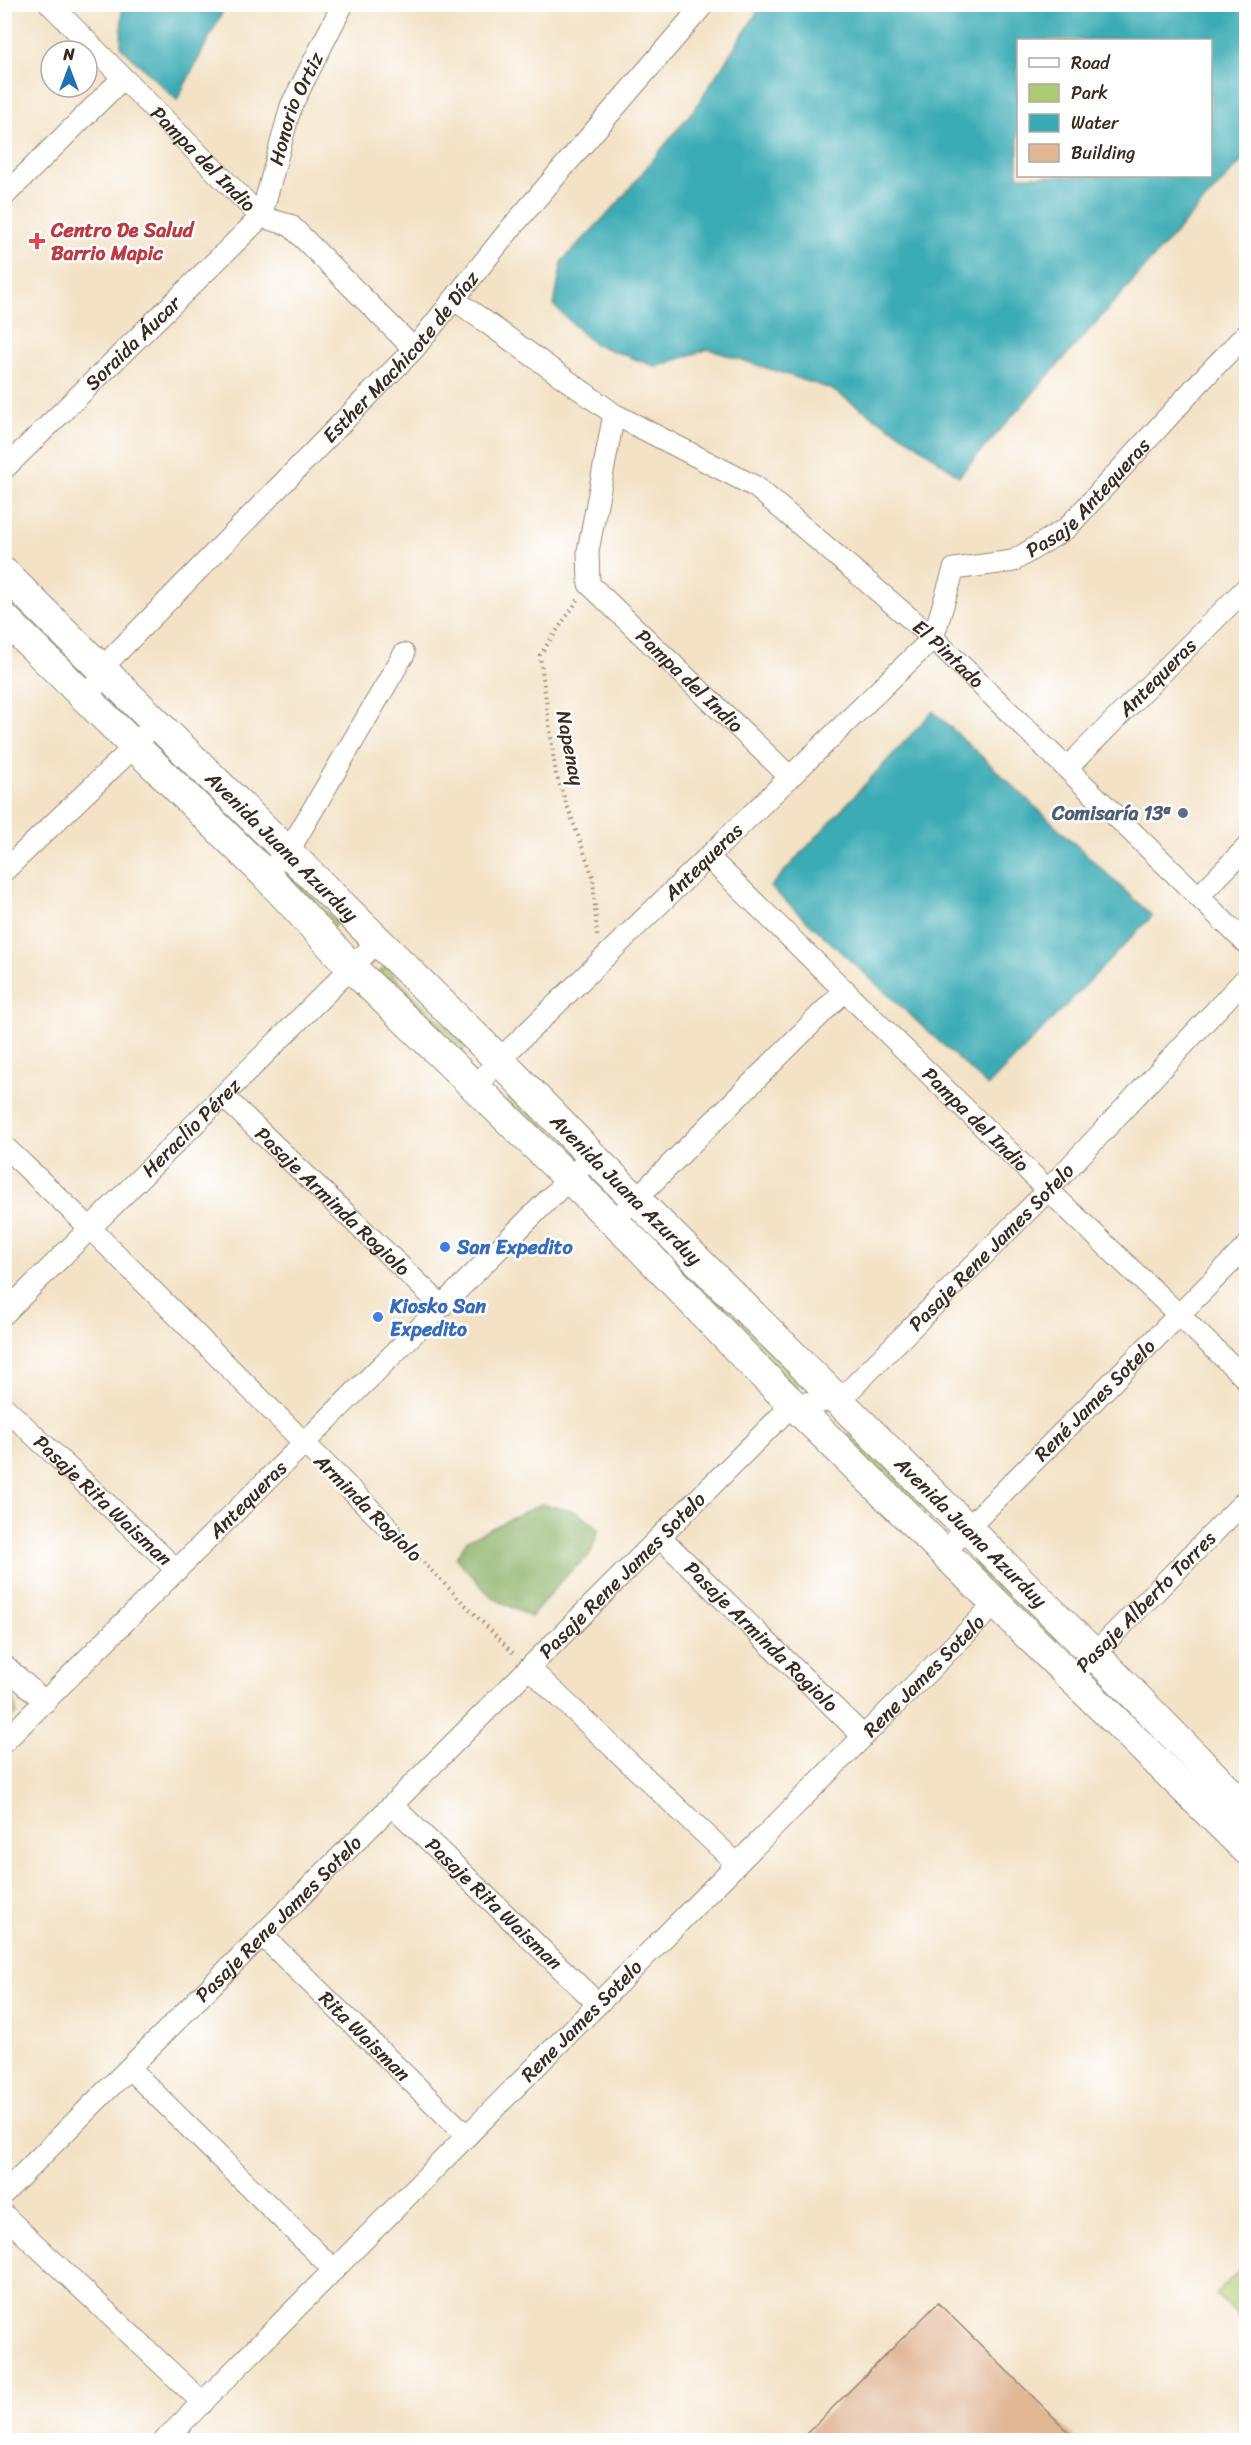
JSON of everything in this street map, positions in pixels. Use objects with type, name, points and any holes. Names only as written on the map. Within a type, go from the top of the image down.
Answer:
[{"type":"main road","name":"Avenida Juana Azurduy","points":[[4,573],[103,667],[155,722],[376,942],[499,1060],[592,1156],[1095,1654],[1246,1809]]},
{"type":"main road","name":"Avenida Juana Azurduy","points":[[4,618],[265,874],[351,967],[614,1221],[793,1404],[1246,1849]]},
{"type":"street","name":"Pampa del Indio","points":[[50,4],[261,217],[290,225],[414,349]]},
{"type":"street","name":"Honorio Ortiz","points":[[261,217],[291,106],[343,4]]},
{"type":"street","name":"Esther Machicote de Díaz","points":[[89,699],[103,667],[414,349],[511,228],[704,4]]},
{"type":"street","points":[[4,196],[123,78]]},
{"type":"street","name":"Soraida Áucar","points":[[4,469],[261,217]]},
{"type":"street","name":"El Pintado","points":[[455,300],[614,414],[756,487],[933,638],[1246,943]]},
{"type":"street","name":"Pasaje Antequeras","points":[[933,638],[954,569],[1013,561],[1067,528],[1246,334]]},
{"type":"street","points":[[590,584],[588,551],[614,414]]},
{"type":"street","name":"Pampa del Indio","points":[[590,584],[790,777]]},
{"type":"street","name":"Antequeras","points":[[1067,768],[1246,588]]},
{"type":"street","name":"Antequeras","points":[[475,1087],[499,1060],[933,638]]},
{"type":"street","points":[[265,874],[288,852],[404,654]]},
{"type":"street","points":[[4,871],[135,746],[155,722]]},
{"type":"street","points":[[1199,896],[1246,848]]},
{"type":"street","name":"Pampa del Indio","points":[[708,857],[1048,1190],[1246,1379]]},
{"type":"street","name":"Heraclio Pérez","points":[[4,1314],[376,942]]},
{"type":"street","name":"Pasaje Rene James Sotelo","points":[[840,1400],[1048,1190],[1246,978]]},
{"type":"street","points":[[614,1221],[845,990]]},
{"type":"street","name":"Pasaje Arminda Rogiolo","points":[[223,1096],[442,1306]]},
{"type":"street","name":"Arminda Rogiolo","points":[[4,1146],[90,1228],[388,1528]]},
{"type":"street","name":"Antequeras","points":[[4,1742],[592,1156]]},
{"type":"street","name":"René James Sotelo","points":[[944,1552],[1246,1247]]},
{"type":"street","points":[[793,1404],[840,1400]]},
{"type":"street","name":"Pasaje Rene James Sotelo","points":[[4,2193],[793,1404]]},
{"type":"street","name":"Pasaje Rita Waisman","points":[[4,1407],[177,1570]]},
{"type":"street","name":"Pasaje Alberto Torres","points":[[1071,1677],[1246,1500]]},
{"type":"street","name":"Pasaje Arminda Rogiolo","points":[[660,1537],[863,1736]]},
{"type":"street","name":"Rene James Sotelo","points":[[165,2440],[997,1602]]},
{"type":"street","points":[[4,1665],[45,1702]]},
{"type":"street","points":[[529,1668],[737,1864]]},
{"type":"street","name":"Pasaje Rita Waisman","points":[[392,1805],[598,2004]]},
{"type":"street","name":"Rita Waisman","points":[[262,1935],[467,2136]]},
{"type":"street","points":[[129,2068],[334,2270]]},
{"type":"street","points":[[4,2215],[203,2403]]},
{"type":"path","name":"Napenay","points":[[590,584],[540,655],[556,775],[593,877],[598,963]]},
{"type":"path","name":"Arminda Rogiolo","points":[[388,1528],[529,1668]]},
{"type":"green space","points":[[292,876],[337,923],[331,929],[286,883]]},
{"type":"green space","points":[[385,967],[466,1047],[459,1054],[378,974]]},
{"type":"green space","points":[[513,1094],[557,1139],[550,1146],[507,1100]]},
{"type":"green space","points":[[654,1235],[801,1382],[795,1388],[648,1240]]},
{"type":"green space","points":[[851,1432],[929,1511],[922,1516],[845,1438]]},
{"type":"green space","points":[[541,1504],[577,1512],[599,1528],[590,1555],[565,1576],[531,1617],[491,1597],[456,1558],[467,1540]]},
{"type":"green space","points":[[979,1558],[1058,1638],[1051,1645],[972,1564]]},
{"type":"green space","points":[[4,1691],[15,1702],[16,1713],[5,1725]]},
{"type":"green space","points":[[1246,2263],[1246,2324],[1216,2294]]},
{"type":"water","points":[[122,5],[226,5],[177,100],[121,47]]},
{"type":"water","points":[[762,5],[1246,5],[1246,157],[959,476],[912,441],[831,389],[708,349],[657,367],[594,344],[554,306],[562,261],[617,204],[695,108]]},
{"type":"water","points":[[933,711],[1152,916],[988,1086],[770,887]]},
{"type":"building","points":[[938,2303],[1077,2440],[800,2440]]},
{"type":"place","name":"Centro De Salud Barrio Mapic","points":[[37,241]]},
{"type":"place","name":"Comisaría 13ª","points":[[1183,813]]},
{"type":"place","name":"San Expedito","points":[[445,1247]]},
{"type":"place","name":"Kiosko San Expedito","points":[[378,1317]]}]
